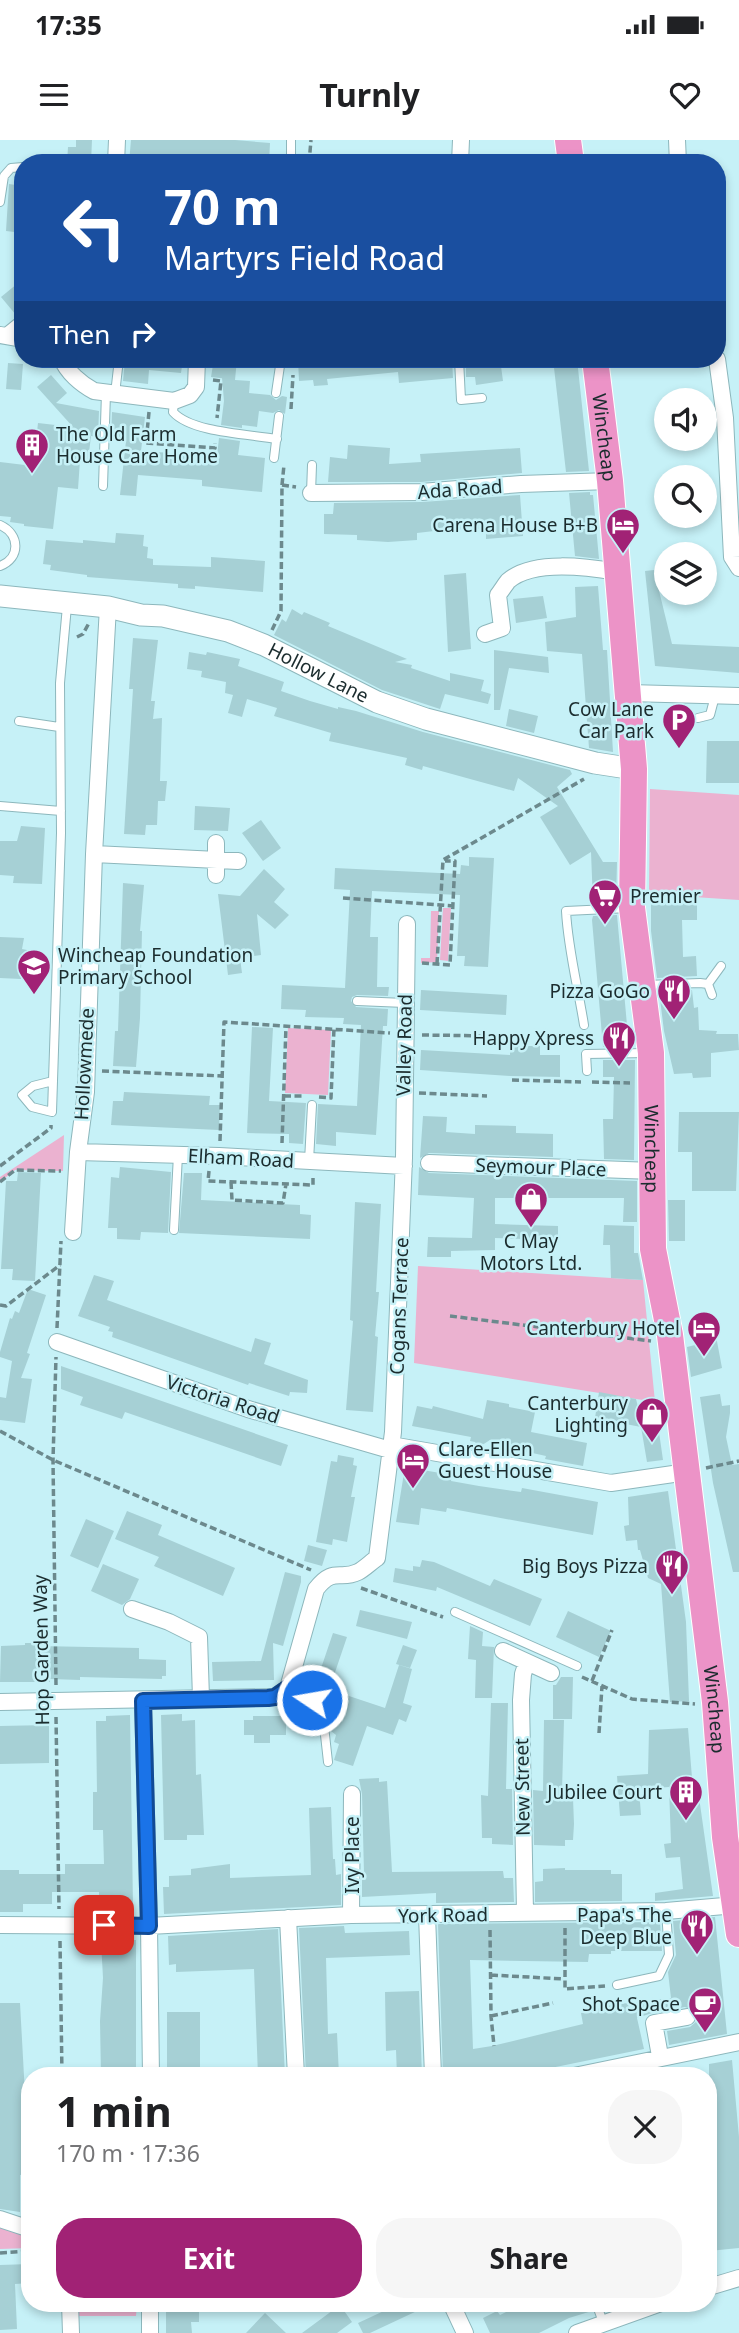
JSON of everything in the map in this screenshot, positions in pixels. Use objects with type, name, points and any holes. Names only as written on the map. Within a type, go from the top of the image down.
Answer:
[{"type":"highway","name":"Wincheap","points":[[596,368],[610,481],[634,769],[632,908],[651,1053],[653,1250],[670,1335],[731,1782],[725,1837],[739,1934]]},
{"type":"street","points":[[461,140],[473,140]]},
{"type":"street","points":[[67,368],[93,391],[174,401],[190,395],[196,387],[197,368]]},
{"type":"street","points":[[718,368],[725,418],[732,557],[739,568]]},
{"type":"street","name":"Ada Road","points":[[311,494],[421,492],[521,484],[610,481]]},
{"type":"street","points":[[485,634],[502,628],[498,595],[509,580],[531,571],[569,565],[617,572]]},
{"type":"street","name":"Hollow Lane","points":[[0,596],[102,606],[228,631],[264,645],[377,702],[426,719],[595,763],[634,769]]},
{"type":"street","name":"Hollowmede","points":[[74,1232],[78,1152],[86,1092],[102,606]]},
{"type":"street","points":[[629,693],[739,696]]},
{"type":"street","points":[[94,854],[238,861]]},
{"type":"street","name":"Valley Road","points":[[404,1166],[407,924]]},
{"type":"street","name":"Elham Road","points":[[78,1152],[404,1166]]},
{"type":"street","name":"Seymour Place","points":[[429,1163],[653,1171]]},
{"type":"street","name":"Cogans Terrace","points":[[328,1577],[334,1574],[356,1573],[377,1558],[391,1447],[404,1166]]},
{"type":"street","name":"Victoria Road","points":[[57,1342],[248,1409],[391,1447],[611,1483],[687,1472]]},
{"type":"street","points":[[0,1702],[275,1697],[288,1688],[316,1589],[328,1577]]},
{"type":"street","points":[[132,1609],[169,1622],[199,1637],[201,1698]]},
{"type":"street","points":[[503,1651],[530,1655],[551,1673]]},
{"type":"street","name":"New Street","points":[[525,1912],[521,1700],[523,1674],[530,1655]]},
{"type":"street","points":[[143,1701],[150,2067]]},
{"type":"street","name":"Ivy Place","points":[[351,1915],[352,1794]]},
{"type":"street","name":"York Road","points":[[0,1925],[149,1926],[351,1915],[666,1911],[736,1905]]},
{"type":"street","points":[[427,1915],[433,2067]]},
{"type":"street","points":[[288,1919],[296,2067]]},
{"type":"street","points":[[660,2056],[654,2023],[687,2017]]},
{"type":"street","points":[[626,2067],[660,2056],[739,2042]]},
{"type":"street","points":[[0,2219],[21,2226]]},
{"type":"street","points":[[717,2285],[739,2278]]},
{"type":"street","points":[[70,2312],[71,2333]]},
{"type":"street","points":[[150,2312],[150,2333]]},
{"type":"street","points":[[455,2312],[465,2333]]},
{"type":"street","points":[[577,2333],[634,2312]]},
{"type":"lane","points":[[0,202],[5,176],[14,168]]},
{"type":"lane","points":[[103,486],[111,393],[117,368]]},
{"type":"lane","points":[[276,393],[280,368]]},
{"type":"lane","points":[[459,368],[461,400],[482,398]]},
{"type":"lane","points":[[174,401],[173,412],[178,418],[194,426],[277,439]]},
{"type":"lane","points":[[274,458],[279,416]]},
{"type":"lane","points":[[311,494],[312,465]]},
{"type":"lane","points":[[0,525],[12,532],[16,546],[11,559],[0,566]]},
{"type":"lane","points":[[53,1081],[33,1086],[22,1095],[32,1107],[52,1112],[53,1081],[61,811],[60,683],[68,603]]},
{"type":"lane","points":[[698,718],[710,715],[715,696]]},
{"type":"lane","points":[[19,721],[60,727]]},
{"type":"lane","points":[[0,806],[61,811]]},
{"type":"lane","points":[[584,1025],[567,934],[566,911],[632,908]]},
{"type":"lane","points":[[708,984],[721,966]]},
{"type":"lane","points":[[642,985],[708,984]]},
{"type":"lane","points":[[708,984],[712,995]]},
{"type":"lane","points":[[357,1001],[405,1003]]},
{"type":"lane","points":[[587,1071],[586,1054],[651,1053]]},
{"type":"lane","points":[[312,1105],[312,1162]]},
{"type":"lane","points":[[174,1230],[178,1155]]},
{"type":"lane","points":[[455,1612],[530,1655],[577,1665]]},
{"type":"lane","points":[[288,1688],[312,1700]]},
{"type":"lane","points":[[324,1726],[328,1762]]},
{"type":"lane","points":[[617,1985],[659,1976],[668,1955],[666,1911]]},
{"type":"lane","points":[[599,2312],[603,2322]]},
{"type":"path","points":[[289,418],[293,370]]},
{"type":"path","points":[[281,611],[282,485],[285,458]]},
{"type":"path","points":[[65,650],[76,644],[78,634],[83,634],[88,623],[94,624],[102,606]]},
{"type":"path","points":[[443,860],[583,779],[595,763]]},
{"type":"path","points":[[437,964],[443,860]]},
{"type":"path","points":[[405,962],[450,965],[455,861],[443,860]]},
{"type":"path","points":[[343,898],[453,906]]},
{"type":"path","points":[[312,1162],[313,1185],[208,1181],[215,1156],[223,1076],[224,1022],[405,1034],[500,1036]]},
{"type":"path","points":[[281,1161],[286,1026]]},
{"type":"path","points":[[284,1096],[331,1098],[334,1028]]},
{"type":"path","points":[[86,1070],[223,1076]]},
{"type":"path","points":[[404,1092],[487,1096]]},
{"type":"path","points":[[0,1166],[51,1128],[52,1112]]},
{"type":"path","points":[[0,1182],[15,1170],[77,1172]]},
{"type":"path","points":[[231,1182],[232,1200],[283,1203],[286,1184]]},
{"type":"path","name":"Hop Garden Way","points":[[62,2067],[53,1460],[61,1238],[74,1232]]},
{"type":"path","points":[[0,1305],[6,1306],[60,1265]]},
{"type":"path","points":[[450,1316],[649,1342],[670,1335]]},
{"type":"path","points":[[0,1431],[53,1460],[328,1577]]},
{"type":"path","points":[[687,1472],[739,1461]]},
{"type":"path","points":[[592,1681],[612,1630]]},
{"type":"path","points":[[599,1733],[602,1686]]},
{"type":"path","points":[[566,1912],[565,1989],[617,1985]]},
{"type":"path","points":[[489,1915],[494,2046]]},
{"type":"path","points":[[491,1975],[564,1979]]},
{"type":"path","points":[[491,2016],[553,2003]]},
{"type":"path","points":[[0,2253],[21,2252]]},
{"type":"shaded area","points":[[650,789],[739,795],[739,900],[649,894]]},
{"type":"shaded area","points":[[443,908],[451,908],[448,961],[440,960]]},
{"type":"shaded area","points":[[431,911],[439,911],[437,962],[421,963],[421,958],[430,958]]},
{"type":"shaded area","points":[[288,1028],[331,1030],[328,1095],[285,1093]]},
{"type":"shaded area","points":[[64,1135],[63,1171],[15,1170],[0,1182],[0,1177]]},
{"type":"shaded area","points":[[418,1266],[643,1280],[655,1402],[414,1363]]},
{"type":"shaded area","points":[[0,2224],[21,2230],[21,2248],[0,2249]]},
{"type":"shaded area","points":[[77,2312],[136,2312],[136,2316],[77,2316]]},
{"type":"building","points":[[76,140],[92,140],[91,154],[68,154],[68,147],[76,147]]},
{"type":"building","points":[[131,140],[235,140],[270,143],[269,154],[130,154]]},
{"type":"building","points":[[9,184],[14,185],[14,232],[6,231]]},
{"type":"building","points":[[14,286],[14,313],[1,297]]},
{"type":"building","points":[[8,363],[14,363],[14,368],[23,368],[21,390],[6,389]]},
{"type":"building","points":[[124,368],[182,368],[181,373],[149,370],[148,384],[123,381]]},
{"type":"building","points":[[212,368],[236,368],[235,380],[250,381],[249,393],[270,395],[276,400],[282,396],[287,397],[285,414],[279,410],[273,413],[259,411],[257,427],[221,425],[224,401],[222,378],[211,377]]},
{"type":"building","points":[[298,368],[452,368],[453,378],[399,383],[398,372],[327,379],[328,385],[314,386],[313,380],[299,381]]},
{"type":"building","points":[[466,368],[501,368],[503,381],[476,385],[475,377],[466,377]]},
{"type":"building","points":[[554,368],[578,368],[589,471],[566,472]]},
{"type":"building","points":[[51,375],[67,393],[56,403],[99,411],[98,437],[91,436],[88,461],[80,460],[78,489],[58,487],[53,529],[24,526],[10,522],[11,517],[0,516],[0,462],[33,466],[38,423],[73,427],[37,387]]},
{"type":"building","points":[[112,412],[145,417],[141,451],[217,456],[219,438],[240,441],[238,455],[265,458],[262,492],[202,486],[202,480],[138,475],[136,496],[120,495],[126,441],[111,439]]},
{"type":"building","points":[[348,445],[390,448],[389,464],[421,462],[420,454],[520,448],[522,473],[421,482],[328,482],[330,457],[347,459]]},
{"type":"building","points":[[590,492],[590,495],[593,495],[599,559],[575,556],[569,493]]},
{"type":"building","points":[[520,495],[523,536],[486,539],[486,531],[481,529],[443,530],[417,533],[417,540],[388,542],[357,540],[357,535],[324,534],[324,514],[333,514],[334,503],[422,502]]},
{"type":"building","points":[[116,533],[144,535],[143,546],[148,547],[147,558],[153,559],[153,565],[211,567],[211,557],[265,561],[263,592],[195,586],[195,589],[178,588],[178,584],[87,577],[50,570],[51,565],[43,564],[46,540],[115,543]]},
{"type":"building","points":[[654,570],[654,605],[663,605],[672,644],[739,647],[739,673],[655,666],[645,571]]},
{"type":"building","points":[[466,573],[471,649],[448,652],[444,575]]},
{"type":"building","points":[[598,586],[603,650],[607,650],[613,752],[589,748],[582,654],[547,651],[545,622],[576,617],[575,587]]},
{"type":"building","points":[[543,596],[547,618],[516,623],[513,599]]},
{"type":"building","points":[[292,609],[302,615],[304,612],[330,623],[328,626],[407,659],[395,662],[412,665],[411,668],[450,681],[450,673],[484,680],[481,691],[491,694],[488,704],[445,694],[440,709],[382,690],[274,635],[282,619],[286,622]]},
{"type":"building","points":[[133,638],[158,640],[151,701],[155,701],[153,719],[162,718],[160,781],[167,781],[165,801],[158,801],[157,825],[146,825],[145,835],[124,834],[133,689],[129,689]]},
{"type":"building","points":[[494,650],[548,657],[549,673],[509,668],[500,710],[494,710]]},
{"type":"building","points":[[189,652],[206,655],[207,652],[240,659],[238,666],[284,682],[281,691],[310,701],[356,711],[423,732],[570,770],[572,774],[557,787],[603,862],[617,862],[616,902],[593,903],[591,852],[570,865],[540,817],[558,806],[518,778],[514,791],[423,766],[422,770],[405,765],[407,758],[329,741],[331,733],[274,716],[277,708],[247,699],[242,717],[228,713],[233,695],[225,693],[226,682],[201,677],[202,671],[187,669]]},
{"type":"building","points":[[509,709],[538,716],[534,733],[506,726]]},
{"type":"building","points":[[707,741],[739,741],[739,783],[706,783]]},
{"type":"building","points":[[195,806],[230,808],[228,831],[194,830]]},
{"type":"building","points":[[261,820],[281,848],[263,861],[242,833]]},
{"type":"building","points":[[21,826],[45,828],[42,884],[13,883],[14,876],[0,875],[0,841],[17,841]]},
{"type":"building","points":[[469,857],[494,858],[488,967],[464,966],[465,956],[457,956],[460,895],[372,891],[370,937],[378,937],[377,987],[389,987],[388,996],[357,995],[352,997],[351,1001],[356,1007],[388,1009],[387,1026],[383,1026],[376,1135],[336,1132],[336,1146],[316,1144],[318,1104],[357,1106],[361,1025],[343,1024],[344,1018],[305,1017],[306,1010],[281,1009],[282,985],[345,988],[350,890],[334,889],[335,868],[460,874],[461,865],[469,866]]},
{"type":"building","points":[[264,869],[285,889],[274,902],[289,915],[275,929],[257,914],[261,955],[240,958],[242,973],[228,975],[218,894],[240,896]]},
{"type":"building","points":[[123,883],[144,885],[136,1067],[113,1066],[115,1031],[118,1031]]},
{"type":"building","points":[[651,904],[697,904],[697,920],[682,920],[683,957],[696,956],[697,976],[657,978],[651,931]]},
{"type":"building","points":[[617,915],[629,1047],[603,1047],[592,920],[593,916]]},
{"type":"building","points":[[0,937],[24,938],[22,949],[27,950],[27,969],[23,968],[21,979],[0,978]]},
{"type":"building","points":[[421,990],[507,995],[506,1015],[420,1010]]},
{"type":"building","points":[[692,990],[694,1008],[698,1007],[699,1030],[717,1031],[716,1034],[738,1034],[739,1050],[711,1053],[711,1077],[693,1078],[692,1073],[674,1074],[664,1031],[659,991]]},
{"type":"building","points":[[252,1027],[273,1028],[269,1101],[306,1103],[303,1144],[289,1143],[289,1134],[247,1133]]},
{"type":"building","points":[[510,1046],[540,1046],[540,1055],[560,1055],[560,1077],[420,1070],[421,1050],[510,1055]]},
{"type":"building","points":[[603,1060],[635,1060],[634,1160],[604,1159],[603,1119],[613,1119],[614,1077],[603,1077]]},
{"type":"building","points":[[124,1092],[210,1096],[209,1105],[220,1105],[219,1130],[111,1125],[113,1101],[123,1101]]},
{"type":"building","points":[[679,1112],[739,1112],[736,1191],[692,1191],[692,1152],[678,1152]]},
{"type":"building","points":[[423,1116],[447,1117],[446,1132],[475,1134],[475,1125],[516,1126],[516,1133],[553,1134],[553,1157],[429,1153],[420,1158]]},
{"type":"building","points":[[120,1167],[171,1172],[168,1233],[141,1232],[140,1240],[117,1239],[117,1228],[108,1228],[111,1177],[119,1178]]},
{"type":"building","points":[[419,1167],[429,1173],[637,1181],[637,1222],[623,1222],[624,1198],[495,1198],[495,1224],[558,1226],[558,1240],[495,1238],[495,1250],[451,1251],[451,1257],[427,1257],[428,1237],[472,1238],[474,1198],[418,1195]]},
{"type":"building","points":[[18,1172],[41,1173],[35,1281],[12,1280],[13,1269],[1,1269],[6,1181],[17,1181]]},
{"type":"building","points":[[184,1173],[202,1173],[201,1200],[300,1205],[300,1214],[311,1215],[310,1239],[179,1233]]},
{"type":"building","points":[[668,1200],[685,1200],[685,1241],[669,1241]]},
{"type":"building","points":[[355,1202],[381,1204],[375,1336],[378,1337],[373,1412],[346,1410],[353,1321],[350,1320]]},
{"type":"building","points":[[604,1225],[634,1226],[634,1253],[638,1253],[643,1280],[611,1278],[610,1245],[603,1245]]},
{"type":"building","points":[[94,1275],[114,1281],[107,1300],[251,1352],[255,1338],[271,1343],[264,1364],[308,1380],[307,1393],[290,1392],[289,1396],[249,1383],[248,1385],[112,1337],[113,1332],[108,1331],[110,1327],[78,1316]]},
{"type":"building","points":[[28,1289],[46,1295],[21,1378],[32,1379],[25,1423],[0,1420],[0,1397],[6,1398],[12,1361],[0,1357],[0,1352],[10,1318],[12,1319],[15,1311],[19,1313]]},
{"type":"building","name":"Canterbury Hotel","points":[[716,1336],[722,1368],[691,1377],[687,1347],[695,1345],[696,1340]]},
{"type":"building","points":[[61,1366],[288,1445],[281,1466],[125,1412],[122,1419],[80,1405],[83,1397],[61,1389]]},
{"type":"building","points":[[599,1392],[636,1399],[638,1407],[655,1404],[663,1460],[647,1462],[641,1427],[595,1418]]},
{"type":"building","points":[[720,1394],[722,1406],[730,1405],[726,1437],[732,1465],[739,1464],[739,1572],[733,1572],[713,1483],[700,1397]]},
{"type":"building","points":[[487,1400],[535,1412],[531,1432],[587,1443],[583,1466],[545,1459],[546,1456],[509,1446],[497,1450],[490,1440],[479,1447],[470,1441],[471,1437],[412,1426],[417,1406],[432,1409],[433,1406],[483,1419]]},
{"type":"building","points":[[338,1455],[354,1458],[353,1465],[357,1466],[351,1497],[355,1497],[347,1542],[333,1539],[332,1545],[316,1542],[331,1461],[337,1462]]},
{"type":"building","points":[[405,1467],[452,1475],[451,1481],[521,1492],[522,1488],[598,1502],[593,1535],[447,1508],[446,1512],[421,1508],[419,1525],[396,1522]]},
{"type":"building","points":[[668,1491],[686,1622],[689,1701],[670,1702],[661,1584],[648,1578],[637,1540],[626,1541],[624,1526],[629,1525],[628,1497]]},
{"type":"building","points":[[127,1511],[162,1525],[158,1535],[235,1568],[223,1596],[154,1566],[159,1557],[115,1539]]},
{"type":"building","points":[[86,1519],[114,1531],[98,1568],[70,1556]]},
{"type":"building","points":[[308,1545],[327,1550],[322,1566],[304,1561]]},
{"type":"building","points":[[422,1560],[434,1562],[490,1586],[494,1579],[542,1599],[530,1626],[437,1587],[436,1591],[393,1582],[395,1568],[413,1571],[413,1566],[420,1567]]},
{"type":"building","points":[[103,1564],[139,1579],[130,1599],[122,1605],[91,1591]]},
{"type":"building","points":[[285,1572],[301,1576],[301,1582],[283,1646],[273,1643],[274,1680],[213,1681],[212,1662],[261,1661]]},
{"type":"building","points":[[360,1610],[412,1622],[407,1639],[356,1626]]},
{"type":"building","points":[[568,1611],[611,1631],[599,1657],[556,1637]]},
{"type":"building","points":[[470,1626],[483,1632],[482,1646],[494,1647],[492,1698],[475,1698],[476,1660],[468,1659]]},
{"type":"building","points":[[333,1633],[347,1637],[330,1687],[335,1689],[334,1691],[385,1708],[399,1665],[412,1669],[403,1703],[412,1706],[406,1722],[399,1719],[393,1735],[367,1726],[353,1766],[334,1760],[339,1744],[334,1742],[336,1735],[331,1731],[327,1720],[319,1722],[313,1717],[320,1685],[316,1683]]},
{"type":"building","points":[[38,1643],[39,1646],[139,1648],[139,1659],[166,1660],[166,1676],[162,1676],[162,1679],[80,1677],[80,1680],[50,1679],[50,1682],[0,1682],[1,1646]]},
{"type":"building","points":[[403,1645],[417,1650],[410,1668],[396,1664]]},
{"type":"building","points":[[561,1677],[573,1677],[572,1719],[553,1719],[553,1685],[556,1685]]},
{"type":"building","points":[[491,1703],[508,1703],[506,1789],[512,1789],[513,1845],[492,1844],[492,1838],[482,1838],[481,1795],[488,1796]]},
{"type":"building","points":[[182,1714],[182,1721],[195,1720],[196,1775],[201,1774],[204,1835],[187,1835],[187,1840],[164,1840],[161,1715]]},
{"type":"building","points":[[130,1715],[133,1906],[114,1906],[114,1902],[99,1902],[99,1892],[52,1892],[52,1904],[23,1904],[23,1912],[0,1912],[0,1870],[19,1870],[19,1874],[65,1874],[65,1864],[104,1864],[103,1830],[93,1830],[93,1792],[97,1792],[96,1721],[106,1721],[106,1716]]},
{"type":"building","points":[[253,1716],[286,1716],[286,1735],[270,1735],[270,1743],[254,1743],[254,1735],[244,1735],[244,1720],[253,1720]]},
{"type":"building","points":[[544,1720],[564,1720],[562,1791],[563,1797],[573,1798],[574,1824],[573,1840],[565,1840],[565,1846],[534,1845],[533,1790],[543,1791]]},
{"type":"building","points":[[49,1725],[49,1763],[0,1764],[0,1726]]},
{"type":"building","points":[[688,1728],[693,1790],[698,1790],[713,1896],[655,1901],[655,1893],[683,1889],[680,1857],[666,1858],[664,1844],[671,1843],[669,1787],[639,1789],[641,1815],[620,1816],[617,1776],[648,1774],[649,1730]]},
{"type":"building","points":[[379,1778],[379,1782],[387,1781],[392,1872],[503,1871],[504,1878],[513,1878],[514,1902],[436,1903],[436,1893],[362,1897],[362,1794],[359,1779]]},
{"type":"building","points":[[331,1807],[333,1859],[336,1875],[341,1874],[341,1905],[164,1914],[163,1887],[169,1887],[169,1876],[191,1875],[191,1869],[230,1864],[230,1878],[311,1875],[309,1808]]},
{"type":"building","points":[[543,1869],[611,1870],[611,1874],[622,1874],[622,1901],[535,1902],[535,1882],[543,1881]]},
{"type":"building","points":[[715,1917],[727,2034],[669,2045],[667,2031],[690,2027],[697,2021],[695,2011],[685,2007],[637,2018],[644,2049],[556,2067],[443,2067],[438,1924],[660,1922],[662,1951],[589,1954],[588,1962],[470,1960],[473,2049],[583,2024],[581,2013],[611,2005],[671,1998],[668,1972],[676,1955],[673,1921]]},
{"type":"building","points":[[344,1926],[345,1933],[409,1931],[410,1955],[326,1958],[328,2034],[337,2033],[339,2067],[306,2067],[299,1928]]},
{"type":"building","points":[[278,1929],[285,2067],[258,2067],[254,1969],[176,1972],[176,1964],[169,1965],[168,1936]]},
{"type":"building","points":[[136,1940],[136,2067],[101,2067],[101,1941]]},
{"type":"building","points":[[419,1991],[422,2067],[397,2067],[396,2050],[386,2051],[385,1992]]},
{"type":"building","points":[[0,2003],[20,2003],[24,2067],[21,2067],[20,2212],[0,2209]]},
{"type":"building","points":[[167,2012],[200,2012],[200,2067],[167,2067]]},
{"type":"building","points":[[732,2060],[739,2137],[739,2248],[717,2250],[717,2067],[709,2067],[709,2064]]},
{"type":"building","points":[[21,2264],[21,2284],[15,2284],[17,2329],[0,2330],[0,2265]]},
{"type":"building","points":[[166,2312],[199,2312],[199,2322],[191,2322],[192,2333],[166,2333]]},
{"type":"building","points":[[330,2312],[345,2312],[352,2322],[337,2333],[302,2333]]},
{"type":"building","points":[[382,2312],[415,2312],[370,2333],[363,2333],[358,2323]]},
{"type":"building","points":[[495,2312],[500,2315],[506,2312],[589,2312],[569,2318],[539,2333],[490,2333],[483,2318]]},
{"type":"building","points":[[265,2313],[286,2333],[246,2333]]},
{"type":"place","name":"The Old Farm House Care Home","points":[[32,475]]},
{"type":"place","name":"Carena House B+B","points":[[623,555]]},
{"type":"place","name":"Cow Lane Car Park","points":[[679,750]]},
{"type":"place","name":"Premier","points":[[605,926]]},
{"type":"place","name":"Wincheap Foundation Primary School","points":[[34,996]]},
{"type":"place","name":"Pizza GoGo","points":[[674,1021]]},
{"type":"place","name":"Happy Xpress","points":[[619,1068]]},
{"type":"place","name":"C May Motors Ltd.","points":[[531,1229]]},
{"type":"place","name":"Canterbury Hotel","points":[[704,1358]]},
{"type":"place","name":"Canterbury Lighting","points":[[652,1444]]},
{"type":"place","name":"Clare-Ellen Guest House","points":[[413,1490]]},
{"type":"place","name":"Big Boys Pizza","points":[[672,1596]]},
{"type":"place","name":"Jubilee Court","points":[[686,1822]]},
{"type":"place","name":"Papa's The Deep Blue","points":[[697,1956]]},
{"type":"place","name":"Shot Space","points":[[705,2034]]},
{"type":"route","points":[[104,1925],[149,1926],[143,1701],[268,1698],[275,1697],[288,1688],[312,1700]]}]
